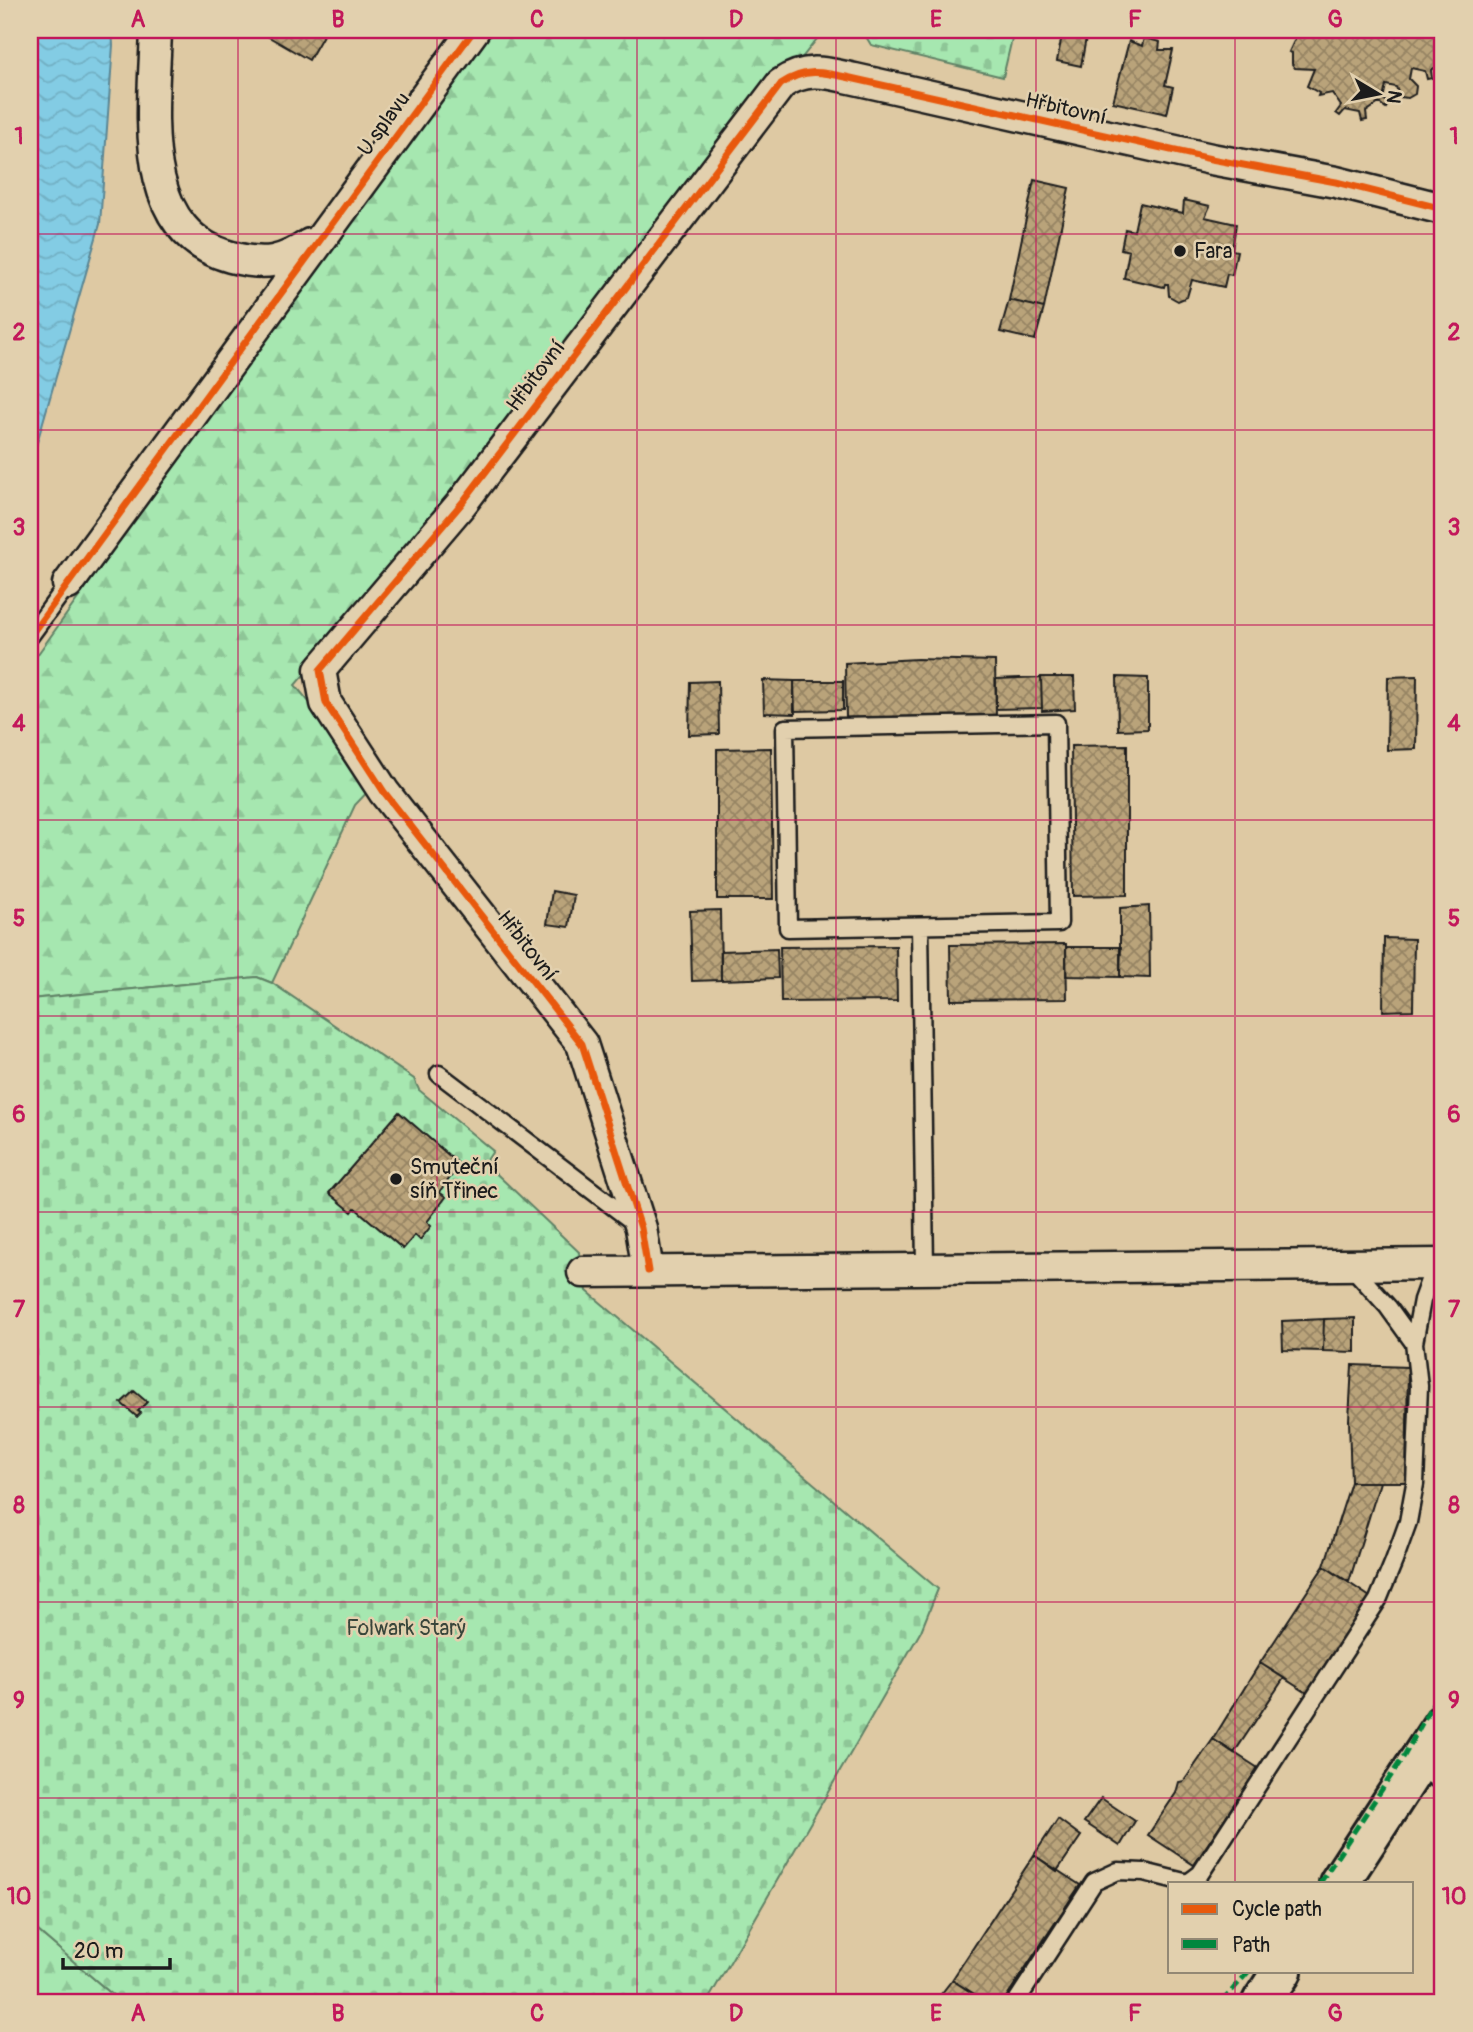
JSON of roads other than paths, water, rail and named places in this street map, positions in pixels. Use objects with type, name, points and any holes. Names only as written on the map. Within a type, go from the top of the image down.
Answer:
[{"type":"street","points":[[156,30],[153,141],[160,186],[177,223],[207,251],[243,261],[286,261],[319,237]]},
{"type":"street","name":"U splavu","points":[[319,237],[381,160],[474,30]]},
{"type":"street","name":"Hřbitovní","points":[[648,1271],[641,1228],[582,1044],[384,792],[326,703],[320,670],[462,503],[781,83],[796,74],[826,72],[846,76],[1104,136],[1336,182],[1443,209]]},
{"type":"street","points":[[68,584],[319,237]]},
{"type":"street","points":[[583,1272],[1439,1264]]},
{"type":"street","points":[[1340,1882],[1431,1774],[1443,1724]]},
{"type":"street","points":[[1262,2002],[1281,1972]]},
{"type":"lane","points":[[30,636],[68,584]]},
{"type":"lane","points":[[1056,723],[1059,923],[920,926],[788,928],[785,728],[1056,723]]},
{"type":"lane","points":[[920,926],[925,1267]]},
{"type":"lane","points":[[439,1074],[641,1228]]},
{"type":"lane","points":[[1349,1264],[1388,1307],[1414,1343]]},
{"type":"lane","points":[[1189,1882],[1200,1874],[1378,1600],[1408,1522],[1415,1484],[1419,1386],[1414,1343],[1422,1300],[1439,1264]]},
{"type":"lane","points":[[1016,2002],[1094,1882],[1118,1871],[1144,1872],[1184,1882]]},
{"type":"water","points":[[30,30],[112,30],[113,45],[100,224],[30,467]]},
{"type":"place","name":"Fara","points":[[1180,251]]},
{"type":"place","name":"Smuteční síň Třinec","points":[[396,1179]]},
{"type":"park label","name":"Folwark Starý","points":[[406,1628]]}]
